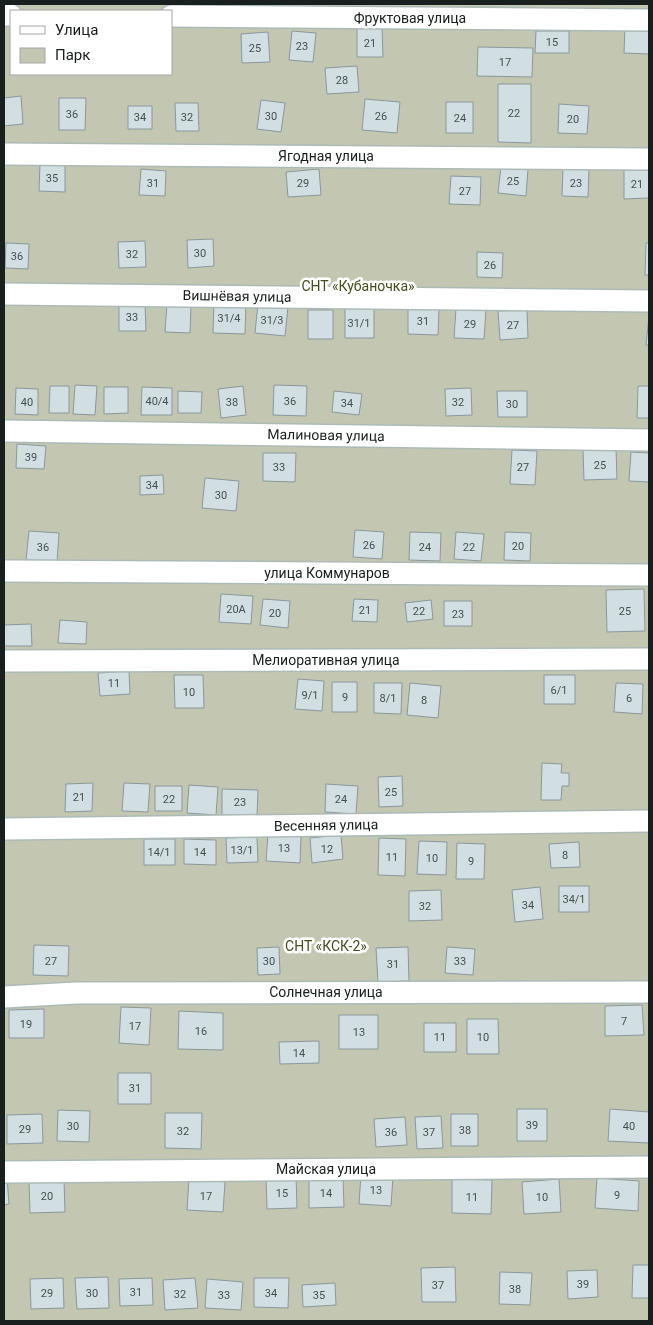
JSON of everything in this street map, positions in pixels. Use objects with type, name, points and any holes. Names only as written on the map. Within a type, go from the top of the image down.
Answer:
[{"type":"street","name":"Фруктовая улица","points":[[172,16],[649,20]]},
{"type":"street","name":"Ягодная улица","points":[[4,154],[649,159]]},
{"type":"street","name":"Вишнёвая улица","points":[[4,294],[649,301]]},
{"type":"street","name":"Малиновая улица","points":[[4,431],[649,440]]},
{"type":"street","name":"улица Коммунаров","points":[[4,571],[649,575]]},
{"type":"street","name":"Мелиоративная улица","points":[[4,661],[649,659]]},
{"type":"street","name":"Весенняя улица","points":[[4,829],[649,821]]},
{"type":"street","name":"Солнечная улица","points":[[4,997],[86,993],[649,992]]},
{"type":"street","name":"Майская улица","points":[[4,1172],[649,1167]]},
{"type":"green space","points":[[4,4],[649,4],[649,1321],[4,1321]]},
{"type":"building","points":[[625,26],[649,27],[649,54],[624,53]]},
{"type":"building","points":[[357,28],[382,28],[383,57],[357,57]]},
{"type":"building","points":[[292,31],[316,33],[313,62],[289,60]]},
{"type":"building","points":[[536,31],[569,31],[569,53],[535,53]]},
{"type":"building","points":[[268,32],[270,62],[242,63],[241,34]]},
{"type":"building","points":[[478,47],[533,48],[532,77],[477,76]]},
{"type":"building","points":[[357,66],[359,92],[327,94],[325,68]]},
{"type":"building","points":[[498,84],[531,84],[531,143],[498,142]]},
{"type":"building","points":[[21,96],[23,124],[4,126],[4,98]]},
{"type":"building","points":[[59,98],[86,98],[85,130],[59,130]]},
{"type":"building","points":[[365,99],[400,102],[397,133],[362,130]]},
{"type":"building","points":[[261,100],[285,103],[281,132],[257,129]]},
{"type":"building","points":[[446,102],[473,102],[473,133],[446,133]]},
{"type":"building","points":[[175,103],[198,103],[199,131],[176,131]]},
{"type":"building","points":[[559,104],[589,106],[587,134],[558,133]]},
{"type":"building","points":[[128,106],[152,106],[152,129],[128,129]]},
{"type":"building","points":[[40,164],[65,164],[65,192],[39,191]]},
{"type":"building","points":[[501,166],[528,169],[526,196],[498,193]]},
{"type":"building","points":[[563,168],[589,169],[588,197],[562,196]]},
{"type":"building","points":[[141,169],[166,171],[165,196],[139,195]]},
{"type":"building","points":[[319,169],[321,195],[288,197],[286,172]]},
{"type":"building","points":[[624,170],[649,170],[649,198],[624,199]]},
{"type":"building","points":[[451,176],[481,177],[480,205],[449,204]]},
{"type":"building","points":[[213,239],[214,266],[188,268],[187,240]]},
{"type":"building","points":[[145,241],[146,267],[119,268],[118,242]]},
{"type":"building","points":[[6,243],[29,244],[28,269],[5,268]]},
{"type":"building","points":[[646,243],[649,243],[649,275],[645,275]]},
{"type":"building","points":[[477,252],[503,253],[502,278],[477,277]]},
{"type":"building","points":[[214,302],[246,303],[245,334],[213,333]]},
{"type":"building","points":[[145,303],[146,331],[119,331],[119,304]]},
{"type":"building","points":[[258,303],[288,307],[285,336],[255,333]]},
{"type":"building","points":[[167,304],[191,305],[190,333],[165,332]]},
{"type":"building","points":[[345,307],[374,307],[374,338],[345,338]]},
{"type":"building","points":[[408,307],[439,308],[438,335],[408,334]]},
{"type":"building","points":[[456,309],[486,310],[484,339],[454,338]]},
{"type":"building","points":[[308,310],[333,310],[333,339],[308,339]]},
{"type":"building","points":[[527,310],[528,338],[500,340],[498,311]]},
{"type":"building","points":[[649,316],[649,345],[646,345]]},
{"type":"building","points":[[75,385],[97,386],[95,415],[73,414]]},
{"type":"building","points":[[274,385],[307,386],[306,416],[273,415]]},
{"type":"building","points":[[50,386],[69,386],[69,413],[49,413]]},
{"type":"building","points":[[243,386],[246,415],[221,418],[218,389]]},
{"type":"building","points":[[638,386],[649,386],[649,418],[637,418]]},
{"type":"building","points":[[104,387],[128,387],[128,413],[104,414]]},
{"type":"building","points":[[142,387],[172,388],[172,415],[141,415]]},
{"type":"building","points":[[16,388],[38,389],[38,415],[15,414]]},
{"type":"building","points":[[471,388],[472,415],[446,416],[445,389]]},
{"type":"building","points":[[178,391],[202,392],[201,413],[178,413]]},
{"type":"building","points":[[334,391],[362,394],[359,415],[332,412]]},
{"type":"building","points":[[497,391],[527,391],[527,417],[498,417]]},
{"type":"building","points":[[17,444],[46,446],[44,469],[16,468]]},
{"type":"building","points":[[616,449],[617,479],[584,480],[583,450]]},
{"type":"building","points":[[512,450],[537,451],[535,485],[510,484]]},
{"type":"building","points":[[631,452],[649,453],[649,482],[629,481]]},
{"type":"building","points":[[263,453],[296,453],[295,482],[263,481]]},
{"type":"building","points":[[163,475],[164,494],[140,495],[140,476]]},
{"type":"building","points":[[205,478],[239,481],[236,511],[202,508]]},
{"type":"building","points":[[355,530],[384,532],[382,559],[353,557]]},
{"type":"building","points":[[29,531],[59,533],[57,562],[26,560]]},
{"type":"building","points":[[410,532],[441,533],[440,561],[409,560]]},
{"type":"building","points":[[456,532],[484,534],[481,561],[454,559]]},
{"type":"building","points":[[505,532],[531,533],[530,561],[504,560]]},
{"type":"building","points":[[644,589],[645,631],[607,632],[606,590]]},
{"type":"building","points":[[221,594],[253,596],[251,624],[219,622]]},
{"type":"building","points":[[263,599],[290,601],[288,628],[260,625]]},
{"type":"building","points":[[354,599],[378,600],[377,622],[352,621]]},
{"type":"building","points":[[431,600],[433,619],[407,622],[405,603]]},
{"type":"building","points":[[444,601],[472,601],[472,626],[444,626]]},
{"type":"building","points":[[60,620],[87,622],[86,644],[58,643]]},
{"type":"building","points":[[31,624],[32,646],[4,646],[4,625]]},
{"type":"building","points":[[129,671],[130,694],[100,696],[98,673]]},
{"type":"building","points":[[174,675],[203,675],[204,708],[175,708]]},
{"type":"building","points":[[544,675],[575,675],[575,704],[544,704]]},
{"type":"building","points":[[298,679],[324,681],[322,711],[295,709]]},
{"type":"building","points":[[332,682],[357,682],[357,712],[332,712]]},
{"type":"building","points":[[374,683],[402,683],[401,714],[374,713]]},
{"type":"building","points":[[410,683],[441,686],[438,718],[407,715]]},
{"type":"building","points":[[616,683],[643,684],[642,714],[614,712]]},
{"type":"building","points":[[542,763],[562,764],[561,773],[569,773],[569,786],[562,786],[561,800],[541,800]]},
{"type":"building","points":[[402,776],[403,806],[379,807],[378,777]]},
{"type":"building","points":[[93,783],[92,811],[65,812],[66,784]]},
{"type":"building","points":[[124,783],[150,784],[148,812],[122,811]]},
{"type":"building","points":[[326,784],[358,786],[356,814],[325,812]]},
{"type":"building","points":[[189,785],[218,787],[216,815],[187,813]]},
{"type":"building","points":[[155,786],[182,786],[182,811],[155,811]]},
{"type":"building","points":[[222,789],[258,790],[257,816],[222,815]]},
{"type":"building","points":[[268,834],[301,836],[300,863],[266,861]]},
{"type":"building","points":[[341,835],[343,859],[312,863],[310,838]]},
{"type":"building","points":[[257,837],[258,862],[227,863],[226,838]]},
{"type":"building","points":[[379,838],[406,839],[405,876],[378,875]]},
{"type":"building","points":[[144,839],[175,839],[175,865],[144,865]]},
{"type":"building","points":[[184,839],[216,840],[216,865],[184,864]]},
{"type":"building","points":[[419,841],[447,842],[446,875],[417,874]]},
{"type":"building","points":[[579,842],[580,867],[551,868],[549,844]]},
{"type":"building","points":[[457,843],[485,844],[484,879],[456,879]]},
{"type":"building","points":[[559,886],[589,886],[589,912],[559,912]]},
{"type":"building","points":[[540,887],[543,919],[515,922],[512,890]]},
{"type":"building","points":[[441,890],[442,920],[409,921],[409,891]]},
{"type":"building","points":[[34,945],[69,946],[68,976],[33,975]]},
{"type":"building","points":[[279,947],[280,974],[258,975],[257,948]]},
{"type":"building","points":[[408,947],[409,981],[378,982],[376,948]]},
{"type":"building","points":[[447,947],[475,949],[473,975],[445,973]]},
{"type":"building","points":[[642,1005],[644,1035],[605,1036],[605,1006]]},
{"type":"building","points":[[121,1007],[151,1008],[149,1045],[119,1043]]},
{"type":"building","points":[[44,1009],[44,1038],[9,1038],[9,1010]]},
{"type":"building","points":[[179,1011],[223,1013],[223,1050],[178,1049]]},
{"type":"building","points":[[339,1015],[378,1015],[378,1049],[339,1049]]},
{"type":"building","points":[[467,1019],[498,1019],[499,1054],[467,1054]]},
{"type":"building","points":[[424,1023],[456,1023],[456,1052],[424,1052]]},
{"type":"building","points":[[319,1041],[319,1063],[280,1064],[279,1042]]},
{"type":"building","points":[[118,1073],[151,1073],[151,1104],[118,1104]]},
{"type":"building","points":[[517,1109],[547,1109],[547,1141],[517,1141]]},
{"type":"building","points":[[610,1109],[649,1112],[649,1143],[608,1141]]},
{"type":"building","points":[[58,1110],[90,1111],[89,1142],[57,1141]]},
{"type":"building","points":[[165,1113],[202,1113],[201,1149],[165,1148]]},
{"type":"building","points":[[42,1114],[43,1143],[7,1144],[7,1115]]},
{"type":"building","points":[[451,1114],[478,1114],[478,1146],[451,1146]]},
{"type":"building","points":[[441,1116],[443,1148],[417,1149],[415,1117]]},
{"type":"building","points":[[405,1117],[407,1145],[376,1147],[374,1119]]},
{"type":"building","points":[[361,1174],[393,1176],[391,1206],[359,1204]]},
{"type":"building","points":[[296,1176],[297,1208],[267,1209],[266,1177]]},
{"type":"building","points":[[4,1177],[7,1177],[9,1204],[4,1205]]},
{"type":"building","points":[[309,1178],[343,1178],[344,1207],[309,1208]]},
{"type":"building","points":[[597,1178],[639,1181],[638,1211],[595,1208]]},
{"type":"building","points":[[189,1179],[225,1182],[223,1212],[187,1210]]},
{"type":"building","points":[[452,1179],[492,1180],[491,1214],[452,1213]]},
{"type":"building","points":[[559,1179],[561,1212],[524,1214],[522,1182]]},
{"type":"building","points":[[64,1180],[65,1212],[30,1213],[29,1181]]},
{"type":"building","points":[[633,1265],[649,1265],[649,1298],[632,1298]]},
{"type":"building","points":[[455,1267],[456,1302],[422,1302],[421,1268]]},
{"type":"building","points":[[597,1270],[598,1297],[568,1299],[567,1271]]},
{"type":"building","points":[[500,1272],[532,1273],[530,1305],[499,1304]]},
{"type":"building","points":[[108,1277],[109,1308],[77,1309],[75,1278]]},
{"type":"building","points":[[63,1278],[64,1308],[31,1309],[30,1279]]},
{"type":"building","points":[[152,1278],[153,1305],[120,1306],[119,1279]]},
{"type":"building","points":[[195,1278],[198,1308],[165,1310],[163,1280]]},
{"type":"building","points":[[254,1278],[289,1278],[288,1308],[254,1307]]},
{"type":"building","points":[[207,1279],[243,1282],[241,1310],[205,1308]]},
{"type":"building","points":[[335,1283],[336,1305],[303,1307],[302,1285]]},
{"type":"park label","name":"СНТ «Кубаночка»","points":[[358,286]]},
{"type":"park label","name":"СНТ «КСК-2»","points":[[326,946]]}]
